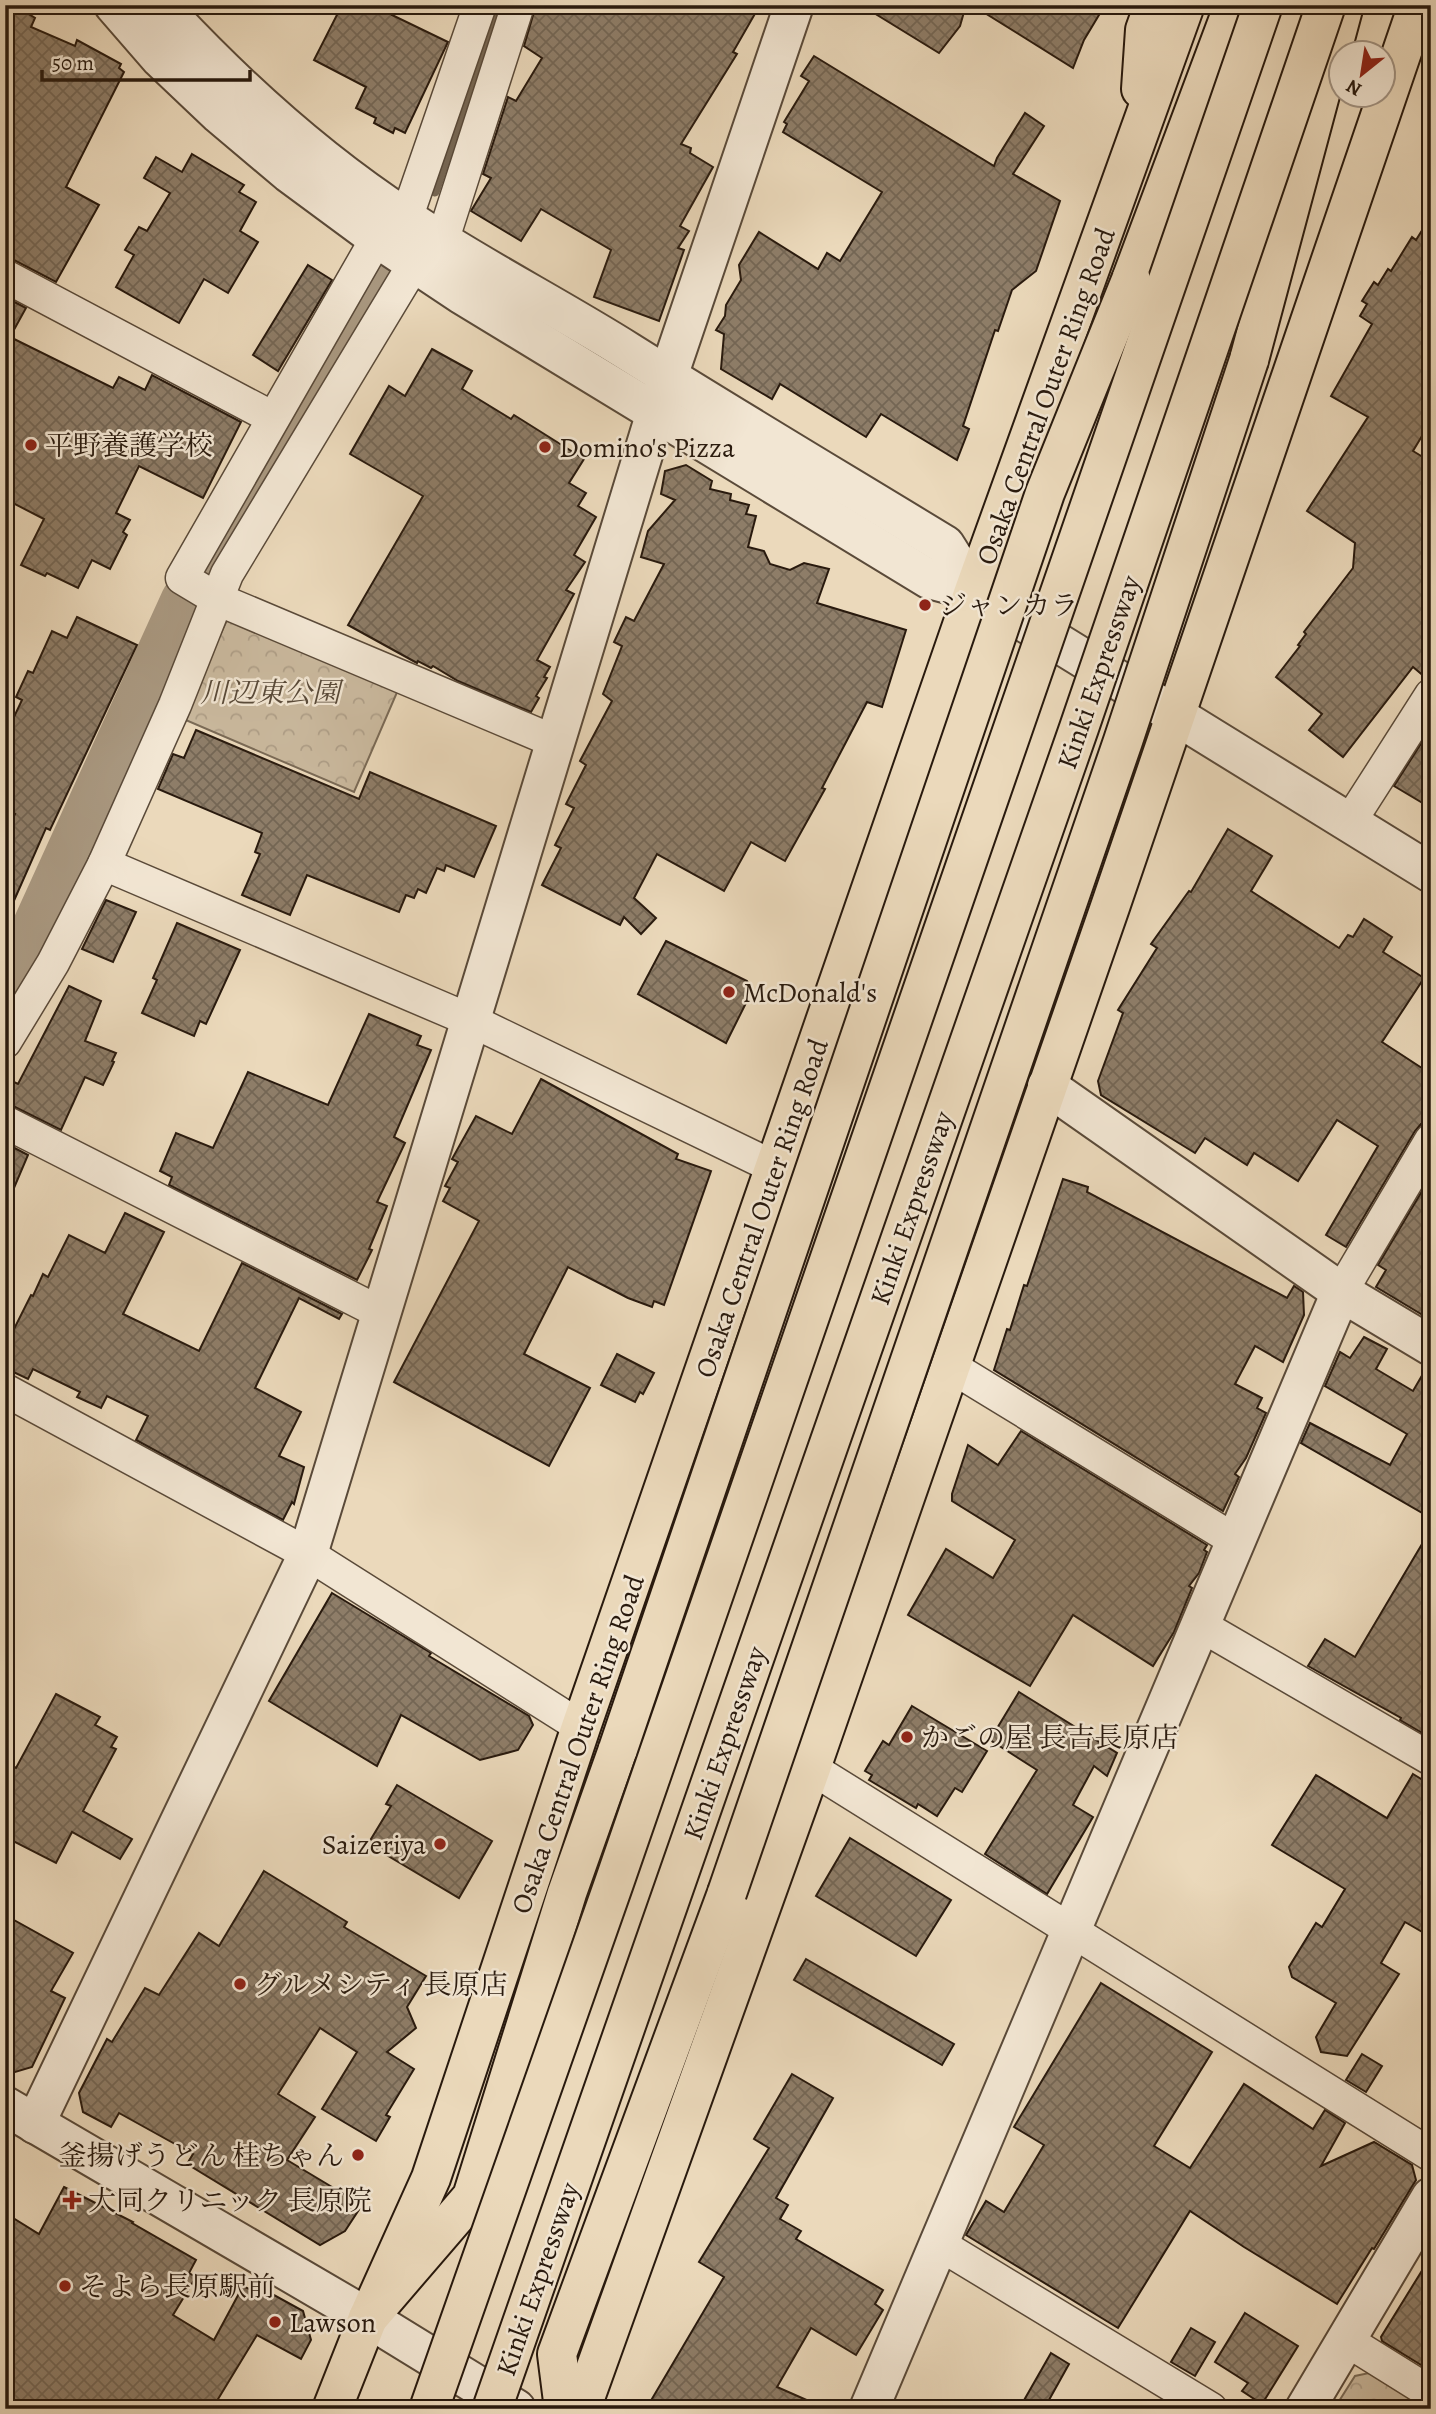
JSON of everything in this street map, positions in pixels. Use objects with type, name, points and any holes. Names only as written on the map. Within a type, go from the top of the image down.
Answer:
[{"type":"main road","points":[[1138,137],[1145,30],[1154,5]]},
{"type":"main road","name":"Osaka Central Outer Ring Road","points":[[332,2409],[368,2318],[431,2178],[581,1727],[974,591],[1185,5]]},
{"type":"main road","points":[[368,2318],[472,2197],[567,1893],[1045,493],[1131,281],[1234,5]]},
{"type":"main road","name":"Kinki Expressway","points":[[429,2409],[614,1883],[1263,5]]},
{"type":"main road","name":"Kinki Expressway","points":[[492,2409],[1070,755],[1325,5]]},
{"type":"main road","points":[[565,2409],[556,2354],[727,1894],[1123,741],[1244,373],[1343,5]]},
{"type":"main road","points":[[581,2409],[811,1769],[1418,5]]},
{"type":"main road","points":[[1348,206],[1423,69],[1431,46]]},
{"type":"street","points":[[114,5],[160,58],[219,114],[289,173],[392,229],[656,412],[929,579],[974,591],[1431,873]]},
{"type":"street","points":[[160,5],[212,62],[287,129],[358,185],[392,229]]},
{"type":"street","points":[[480,5],[392,229],[273,418],[182,578],[218,599],[556,742]]},
{"type":"street","points":[[5,1042],[53,963],[104,864],[175,705],[227,574],[428,253],[518,5]]},
{"type":"street","points":[[516,2409],[368,2318],[20,2115],[308,1554],[656,412],[794,5]]},
{"type":"street","points":[[428,253],[668,376],[945,545],[974,591]]},
{"type":"street","points":[[5,276],[273,418]]},
{"type":"street","points":[[1349,822],[1431,695]]},
{"type":"street","points":[[104,864],[470,1020],[776,1168]]},
{"type":"street","points":[[1047,1086],[1341,1292],[1431,1346]]},
{"type":"street","points":[[5,1122],[381,1313]]},
{"type":"street","points":[[869,2409],[1341,1292],[1431,1140]]},
{"type":"street","points":[[950,1366],[1236,1541]]},
{"type":"street","points":[[5,1390],[308,1554],[581,1727]]},
{"type":"street","points":[[1200,1625],[1431,1759]]},
{"type":"street","points":[[811,1769],[1431,2155]]},
{"type":"street","points":[[1305,2409],[1431,2197]]},
{"type":"street","points":[[939,2244],[1211,2409]]},
{"type":"street","points":[[1346,2340],[1431,2393]]},
{"type":"green space","name":"川辺東公園","points":[[228,618],[401,683],[354,792],[181,718]]},
{"type":"green space","points":[[1369,2373],[1427,2409],[1334,2409],[1355,2376]]},
{"type":"building","points":[[5,5],[14,5],[35,18],[31,27],[75,46],[77,40],[121,64],[119,68],[124,72],[66,187],[99,205],[56,282],[5,258]]},
{"type":"building","points":[[342,5],[397,5],[392,15],[448,42],[405,133],[395,128],[393,133],[374,123],[376,118],[356,108],[366,87],[314,60]]},
{"type":"building","points":[[536,5],[760,5],[733,52],[737,54],[681,144],[691,148],[690,153],[713,167],[680,226],[689,231],[678,248],[684,250],[659,321],[594,297],[611,250],[541,209],[521,241],[471,211],[491,178],[483,174],[508,97],[516,101],[542,58],[524,46]]},
{"type":"building","points":[[861,5],[966,5],[960,26],[939,53]]},
{"type":"building","points":[[972,5],[1105,5],[1084,40],[1073,68]]},
{"type":"building","points":[[814,56],[994,166],[1025,113],[1044,126],[1013,174],[1060,201],[1036,271],[1012,290],[998,331],[995,330],[963,426],[969,429],[957,460],[881,414],[866,437],[780,384],[772,399],[721,369],[724,334],[716,330],[725,316],[726,305],[741,280],[739,265],[759,232],[818,269],[827,253],[840,261],[882,192],[783,132],[787,124],[784,122],[809,81],[801,76]]},
{"type":"building","points":[[192,154],[244,185],[239,192],[256,202],[240,231],[258,242],[228,293],[204,279],[179,323],[116,287],[134,255],[125,250],[139,227],[147,231],[170,193],[144,178],[156,157],[182,172]]},
{"type":"building","points":[[1431,216],[1431,421],[1413,451],[1431,462],[1431,559],[1422,574],[1431,579],[1431,677],[1426,678],[1413,667],[1343,757],[1309,730],[1322,714],[1276,677],[1300,646],[1298,645],[1306,634],[1304,632],[1353,568],[1355,543],[1307,511],[1368,417],[1331,396],[1372,324],[1360,316],[1367,304],[1362,301],[1374,282],[1378,285],[1388,269],[1391,271],[1412,237],[1416,240]]},
{"type":"building","points":[[308,265],[332,280],[278,371],[253,355]]},
{"type":"building","points":[[5,297],[26,308],[10,337],[113,388],[119,377],[145,390],[152,375],[241,422],[203,498],[139,466],[116,513],[130,520],[123,532],[127,535],[110,569],[92,560],[78,588],[47,573],[45,576],[21,565],[44,519],[5,499]]},
{"type":"building","points":[[432,349],[472,371],[462,389],[511,419],[514,415],[584,459],[569,483],[586,493],[578,506],[596,517],[574,555],[585,562],[566,590],[574,594],[537,660],[550,667],[531,712],[458,681],[433,666],[431,668],[418,661],[417,663],[348,625],[423,496],[350,454],[389,386],[405,396]]},
{"type":"building","points":[[686,465],[712,481],[710,489],[731,494],[730,500],[749,505],[746,514],[756,516],[748,547],[764,551],[770,564],[790,570],[804,563],[829,569],[817,603],[906,630],[882,707],[867,702],[822,788],[825,789],[785,861],[751,842],[724,891],[657,854],[634,898],[656,918],[641,934],[624,917],[620,925],[542,885],[561,848],[555,845],[574,808],[566,804],[586,765],[580,761],[612,701],[603,694],[622,646],[614,642],[626,617],[634,621],[664,564],[641,557],[648,531],[675,500],[661,494],[665,471]]},
{"type":"building","points":[[77,617],[137,645],[50,830],[46,828],[5,921],[5,836],[15,814],[5,809],[5,736],[22,700],[16,697],[28,671],[33,673],[52,631],[67,638]]},
{"type":"building","points":[[196,730],[359,799],[370,772],[496,826],[474,877],[446,865],[444,871],[437,868],[426,893],[418,889],[414,898],[406,895],[399,912],[307,875],[290,915],[242,895],[260,854],[255,852],[262,833],[158,789],[173,754],[184,758]]},
{"type":"building","points":[[1422,742],[1431,748],[1431,808],[1394,786]]},
{"type":"building","points":[[1228,829],[1272,856],[1251,891],[1339,948],[1348,935],[1353,937],[1364,919],[1392,937],[1383,952],[1424,978],[1382,1042],[1431,1074],[1431,1122],[1421,1124],[1415,1131],[1346,1247],[1326,1235],[1378,1146],[1337,1120],[1298,1181],[1254,1153],[1247,1165],[1205,1138],[1195,1153],[1101,1095],[1098,1081],[1123,1013],[1118,1010],[1157,948],[1151,944],[1189,891],[1191,892]]},
{"type":"building","points":[[106,900],[136,912],[113,962],[82,949]]},
{"type":"building","points":[[177,923],[240,950],[206,1024],[200,1021],[194,1036],[142,1013],[157,980],[153,978]]},
{"type":"building","points":[[666,941],[747,981],[752,991],[726,1043],[638,994]]},
{"type":"building","points":[[69,986],[101,1001],[85,1041],[116,1053],[103,1085],[85,1077],[61,1130],[5,1104],[5,1095],[12,1081],[18,1084]]},
{"type":"building","points":[[369,1014],[421,1036],[417,1045],[431,1050],[394,1137],[405,1143],[377,1202],[387,1206],[369,1249],[372,1250],[357,1280],[169,1185],[172,1177],[160,1171],[176,1133],[213,1148],[248,1072],[328,1105]]},
{"type":"building","points":[[541,1079],[678,1154],[676,1159],[711,1171],[664,1305],[654,1301],[652,1307],[628,1298],[568,1267],[524,1354],[590,1388],[549,1466],[394,1382],[479,1221],[443,1201],[450,1188],[445,1186],[458,1162],[452,1159],[476,1116],[512,1134]]},
{"type":"building","points":[[5,1143],[28,1155],[5,1209]]},
{"type":"building","points":[[1431,1176],[1431,1320],[1376,1287],[1386,1270],[1378,1265]]},
{"type":"building","points":[[1063,1179],[1088,1187],[1087,1192],[1287,1298],[1294,1286],[1303,1292],[1304,1315],[1283,1362],[1255,1346],[1235,1384],[1262,1398],[1257,1408],[1266,1413],[1246,1458],[1235,1474],[1239,1477],[1223,1511],[994,1370],[1024,1285],[1027,1286]]},
{"type":"building","points":[[125,1213],[164,1232],[123,1314],[199,1351],[242,1263],[342,1314],[339,1319],[299,1298],[255,1388],[301,1412],[279,1456],[304,1467],[294,1504],[292,1502],[283,1520],[136,1440],[148,1416],[107,1396],[101,1408],[77,1397],[80,1392],[33,1369],[28,1379],[5,1368],[5,1347],[43,1274],[48,1277],[69,1235],[105,1253]]},
{"type":"building","points":[[1364,1337],[1387,1349],[1376,1369],[1413,1391],[1427,1367],[1431,1368],[1431,1518],[1301,1443],[1310,1423],[1390,1465],[1407,1434],[1325,1386],[1340,1352],[1350,1358]]},
{"type":"building","points":[[617,1354],[654,1373],[643,1394],[640,1392],[635,1402],[601,1385]]},
{"type":"building","points":[[1021,1431],[1207,1545],[1204,1550],[1207,1552],[1199,1573],[1189,1586],[1192,1588],[1174,1632],[1153,1666],[1073,1615],[1030,1686],[908,1615],[946,1549],[993,1578],[1015,1540],[952,1501],[952,1494],[968,1445],[998,1465]]},
{"type":"building","points":[[1431,1529],[1431,1723],[1424,1734],[1400,1720],[1401,1718],[1308,1666],[1325,1639],[1355,1657]]},
{"type":"building","points":[[332,1593],[529,1716],[533,1725],[518,1750],[480,1760],[401,1715],[377,1766],[269,1701]]},
{"type":"building","points":[[1019,1692],[1117,1753],[1107,1776],[1094,1766],[1073,1805],[1093,1817],[1047,1894],[985,1854],[1037,1770],[990,1740]]},
{"type":"building","points":[[56,1694],[100,1717],[95,1725],[117,1737],[111,1747],[116,1749],[83,1811],[132,1839],[120,1859],[72,1832],[56,1863],[5,1837],[5,1762],[16,1768]]},
{"type":"building","points":[[912,1706],[987,1751],[962,1792],[955,1788],[937,1816],[918,1804],[916,1808],[869,1780],[872,1775],[865,1771],[883,1741],[889,1745]]},
{"type":"building","points":[[1413,1774],[1431,1785],[1431,1937],[1405,1922],[1381,1963],[1399,1974],[1347,2056],[1321,2052],[1316,2037],[1336,2003],[1292,1977],[1289,1967],[1316,1923],[1322,1927],[1345,1889],[1272,1845],[1316,1775],[1387,1818]]},
{"type":"building","points":[[397,1785],[492,1841],[459,1898],[368,1844],[391,1806],[386,1804]]},
{"type":"building","points":[[850,1838],[951,1900],[916,1956],[816,1896]]},
{"type":"building","points":[[264,1871],[347,1922],[344,1927],[426,1976],[407,2007],[416,2028],[387,2052],[414,2069],[386,2115],[390,2117],[376,2141],[322,2109],[357,2052],[320,2028],[278,2094],[315,2117],[287,2160],[362,2205],[345,2231],[320,2245],[187,2164],[193,2154],[119,2113],[111,2127],[83,2112],[79,2093],[107,2039],[112,2042],[145,1988],[159,1995],[199,1933],[219,1946]]},
{"type":"building","points":[[5,1915],[73,1953],[51,1991],[65,1998],[32,2067],[5,2075]]},
{"type":"building","points":[[806,1959],[954,2044],[942,2065],[794,1980]]},
{"type":"building","points":[[1101,1983],[1212,2052],[1154,2146],[1190,2168],[1244,2084],[1313,2129],[1325,2110],[1345,2123],[1321,2166],[1374,2142],[1412,2165],[1416,2180],[1337,2304],[1190,2211],[1118,2328],[966,2235],[986,2201],[1004,2212],[1044,2145],[1014,2127]]},
{"type":"building","points":[[1362,2054],[1382,2066],[1366,2092],[1346,2080]]},
{"type":"building","points":[[792,2074],[833,2098],[776,2198],[788,2205],[780,2219],[801,2231],[796,2239],[883,2290],[875,2304],[883,2310],[856,2355],[811,2328],[777,2387],[827,2409],[646,2409],[724,2277],[699,2262],[769,2148],[754,2139]]},
{"type":"building","name":"そよら長原駅前","points":[[64,2187],[133,2222],[196,2260],[189,2273],[196,2277],[173,2315],[214,2340],[243,2286],[251,2290],[254,2284],[303,2311],[311,2340],[301,2359],[257,2335],[212,2409],[5,2409],[5,2213],[39,2234]]},
{"type":"building","points":[[1431,2256],[1431,2371],[1382,2341],[1381,2337]]},
{"type":"building","points":[[1245,2313],[1298,2346],[1262,2404],[1242,2391],[1248,2383],[1215,2362]]},
{"type":"building","points":[[1191,2328],[1215,2342],[1195,2376],[1171,2362]]},
{"type":"building","points":[[1051,2353],[1069,2364],[1044,2409],[1019,2409]]},
{"type":"waterway","points":[[435,192],[499,5]]},
{"type":"waterway","points":[[207,566],[384,277]]},
{"type":"waterway","points":[[5,989],[24,957],[186,601]]},
{"type":"place","name":"平野養護学校","points":[[31,445]]},
{"type":"place","name":"Domino's Pizza","points":[[545,447]]},
{"type":"place","name":"ジャンカラ","points":[[925,605]]},
{"type":"place","name":"McDonald's","points":[[729,992]]},
{"type":"place","name":"かごの屋 長吉長原店","points":[[907,1737]]},
{"type":"place","name":"Saizeriya","points":[[440,1844]]},
{"type":"place","name":"グルメシティ 長原店","points":[[240,1984]]},
{"type":"place","name":"釜揚げうどん 桂ちゃん","points":[[358,2155]]},
{"type":"place","name":"大同クリニック 長原院","points":[[72,2200]]},
{"type":"place","name":"そよら長原駅前","points":[[65,2286]]},
{"type":"place","name":"Lawson","points":[[275,2322]]}]
